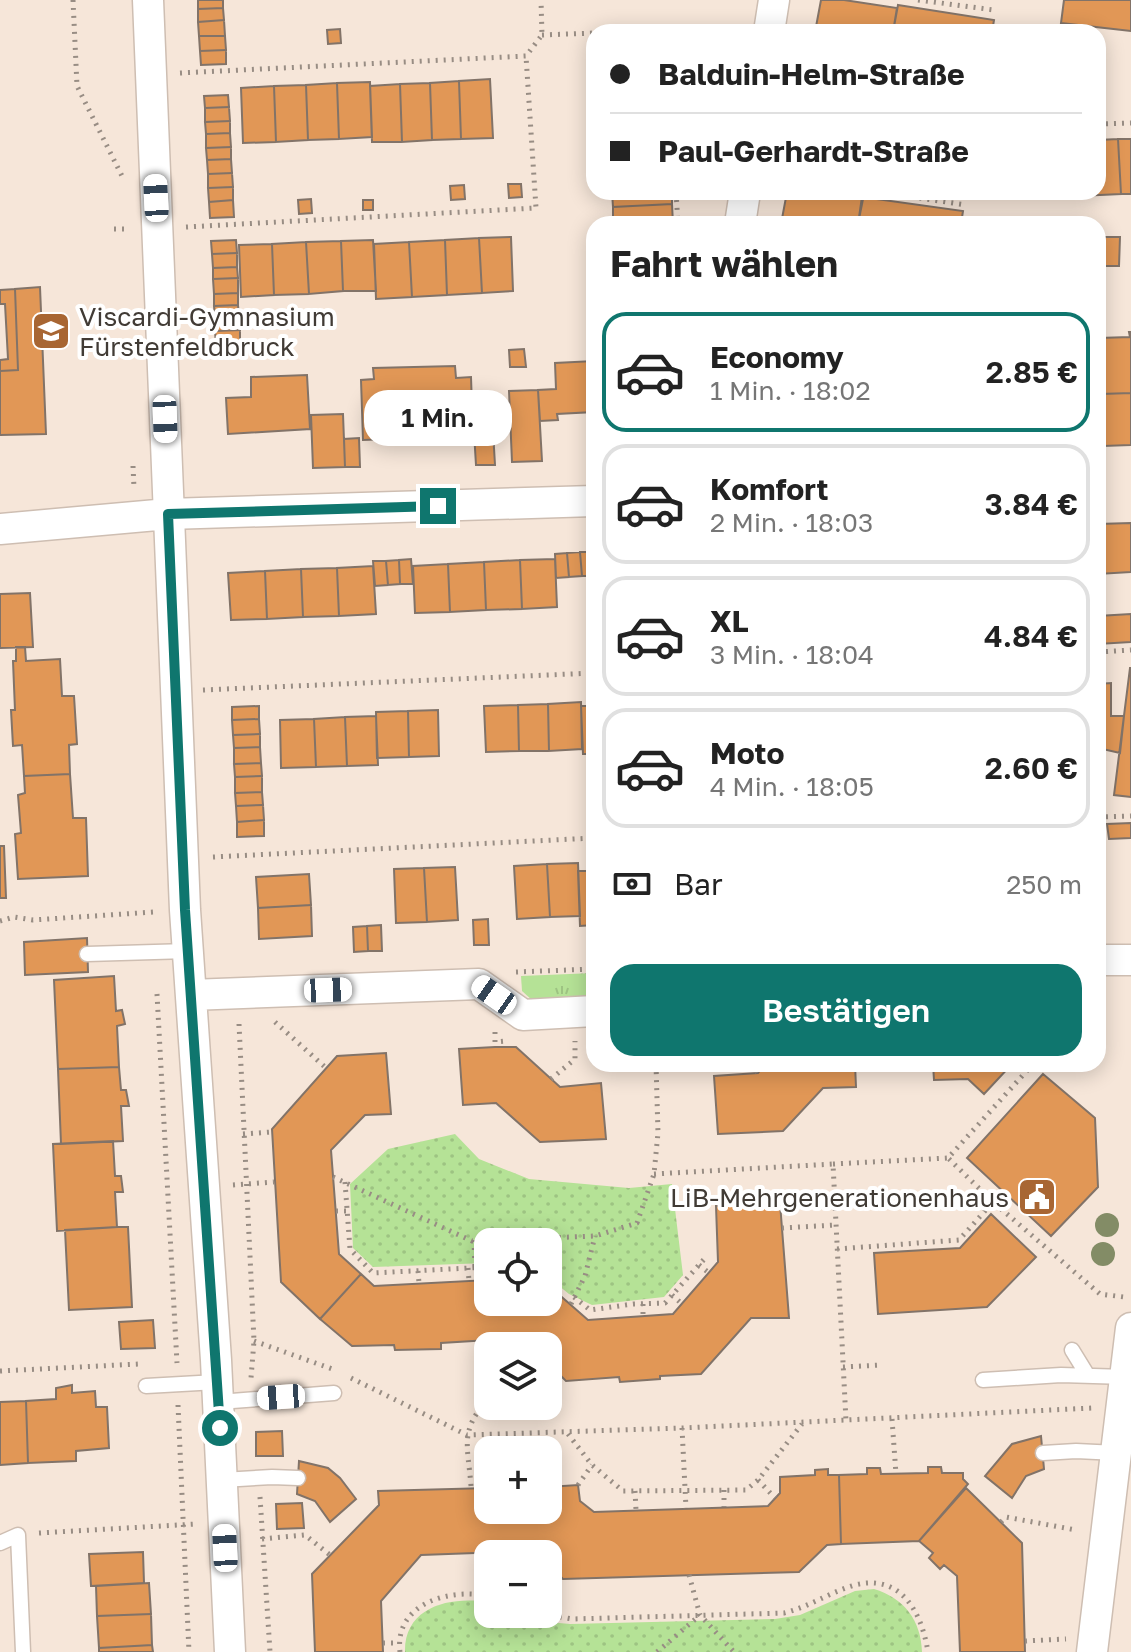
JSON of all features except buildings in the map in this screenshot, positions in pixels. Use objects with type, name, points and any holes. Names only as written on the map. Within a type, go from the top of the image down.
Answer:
[{"type":"street","points":[[148,0],[188,951],[217,1382],[230,1652]]},
{"type":"street","points":[[770,24],[774,0]]},
{"type":"street","points":[[0,529],[168,514],[586,501]]},
{"type":"street","points":[[1106,960],[1131,960]]},
{"type":"street","points":[[191,995],[479,984],[523,1015],[585,1012]]},
{"type":"street","points":[[1082,1645],[1120,1498],[1117,1453],[1131,1328]]},
{"type":"lane","points":[[87,954],[188,951]]},
{"type":"lane","points":[[1072,1350],[1088,1376]]},
{"type":"lane","points":[[983,1380],[1061,1375],[1126,1377]]},
{"type":"lane","points":[[146,1386],[217,1382],[249,1400],[334,1393]]},
{"type":"lane","points":[[1043,1453],[1117,1453]]},
{"type":"lane","points":[[222,1480],[298,1478]]},
{"type":"lane","points":[[0,1543],[18,1535],[23,1652]]},
{"type":"path","points":[[73,0],[77,86],[121,172],[122,186]]},
{"type":"path","points":[[158,229],[536,208],[526,56],[542,35],[541,0]]},
{"type":"path","points":[[918,0],[994,10]]},
{"type":"path","points":[[542,35],[586,33]]},
{"type":"path","points":[[151,75],[526,56]]},
{"type":"path","points":[[1106,124],[1131,123]]},
{"type":"path","points":[[933,200],[966,205]]},
{"type":"path","points":[[123,214],[124,245]]},
{"type":"path","points":[[114,229],[124,229]]},
{"type":"path","points":[[132,452],[135,516]]},
{"type":"path","points":[[1106,652],[1131,650]]},
{"type":"path","points":[[176,691],[586,673]]},
{"type":"path","points":[[1106,817],[1131,816]]},
{"type":"path","points":[[184,858],[586,838]]},
{"type":"path","points":[[0,921],[14,917],[33,920],[154,912],[189,1652]]},
{"type":"path","points":[[479,984],[493,973],[586,969]]},
{"type":"path","points":[[238,994],[254,1341],[249,1400]]},
{"type":"path","points":[[551,1079],[575,1059],[585,1012]]},
{"type":"path","points":[[272,1020],[326,1068]]},
{"type":"path","points":[[562,1237],[595,1236],[637,1223],[654,1174],[658,1133],[656,1072]]},
{"type":"path","points":[[654,1174],[948,1158],[1026,1072]]},
{"type":"path","points":[[243,1134],[272,1132]]},
{"type":"path","points":[[948,1158],[993,1202],[1100,1294],[1131,1298]]},
{"type":"path","points":[[833,1164],[846,1421]]},
{"type":"path","points":[[333,1177],[474,1240],[469,1281]]},
{"type":"path","points":[[204,1186],[274,1182]]},
{"type":"path","points":[[345,1182],[350,1249],[373,1273],[472,1268]]},
{"type":"path","points":[[837,1249],[959,1240],[973,1229],[993,1202]]},
{"type":"path","points":[[336,1211],[347,1211]]},
{"type":"path","points":[[782,1228],[836,1225]]},
{"type":"path","points":[[571,1304],[585,1276],[595,1236]]},
{"type":"path","points":[[919,1243],[920,1250]]},
{"type":"path","points":[[574,1297],[590,1310],[665,1303],[707,1256]]},
{"type":"path","points":[[351,1264],[357,1257]]},
{"type":"path","points":[[699,1265],[709,1273]]},
{"type":"path","points":[[418,1271],[419,1283]]},
{"type":"path","points":[[368,1280],[373,1273]]},
{"type":"path","points":[[672,1295],[682,1304]]},
{"type":"path","points":[[643,1304],[643,1315]]},
{"type":"path","points":[[594,1309],[595,1319]]},
{"type":"path","points":[[254,1341],[329,1367],[467,1435],[803,1423],[1095,1408],[1122,1410]]},
{"type":"path","points":[[164,1362],[177,1362],[217,1382]]},
{"type":"path","points":[[0,1371],[152,1363]]},
{"type":"path","points":[[843,1367],[881,1365]]},
{"type":"path","points":[[471,1486],[467,1435],[474,1414]]},
{"type":"path","points":[[892,1419],[896,1474]]},
{"type":"path","points":[[567,1433],[592,1465],[623,1491],[746,1490],[758,1480],[803,1423]]},
{"type":"path","points":[[682,1428],[686,1508]]},
{"type":"path","points":[[578,1485],[592,1465]]},
{"type":"path","points":[[258,1478],[270,1652]]},
{"type":"path","points":[[758,1480],[775,1498]]},
{"type":"path","points":[[724,1490],[724,1507]]},
{"type":"path","points":[[635,1491],[636,1510]]},
{"type":"path","points":[[1001,1522],[1006,1517],[1083,1531]]},
{"type":"path","points":[[18,1535],[224,1523]]},
{"type":"path","points":[[262,1539],[305,1535],[330,1555]]},
{"type":"path","points":[[689,1575],[700,1615],[734,1652]]},
{"type":"path","points":[[562,1617],[784,1613],[855,1585],[877,1585],[902,1594],[909,1600],[922,1625],[928,1652]]},
{"type":"path","points":[[400,1652],[398,1643],[403,1625],[410,1616],[432,1600],[474,1594]]},
{"type":"path","points":[[657,1652],[700,1615]]},
{"type":"path","points":[[1025,1641],[1082,1645]]},
{"type":"path","points":[[383,1643],[398,1643]]},
{"type":"green space","points":[[586,973],[586,999],[533,1001],[522,991],[521,976]]},
{"type":"green space","points":[[455,1134],[479,1159],[529,1179],[629,1188],[672,1184],[683,1275],[664,1297],[592,1305],[562,1288],[562,1228],[474,1228],[474,1263],[373,1267],[353,1248],[350,1184],[388,1149]]},
{"type":"green space","points":[[874,1589],[902,1604],[914,1620],[922,1652],[405,1652],[412,1624],[421,1614],[445,1603],[459,1601],[474,1601],[474,1628],[562,1628],[562,1623],[775,1619],[800,1615],[855,1591]]},
{"type":"place","name":"Viscardi-Gymnasium Fürstenfeldbruck","points":[[51,331]]},
{"type":"place","name":"LiB-Mehrgenerationenhaus","points":[[1037,1197]]},
{"type":"route","points":[[220,1428],[185,910],[168,514],[438,506]]}]
